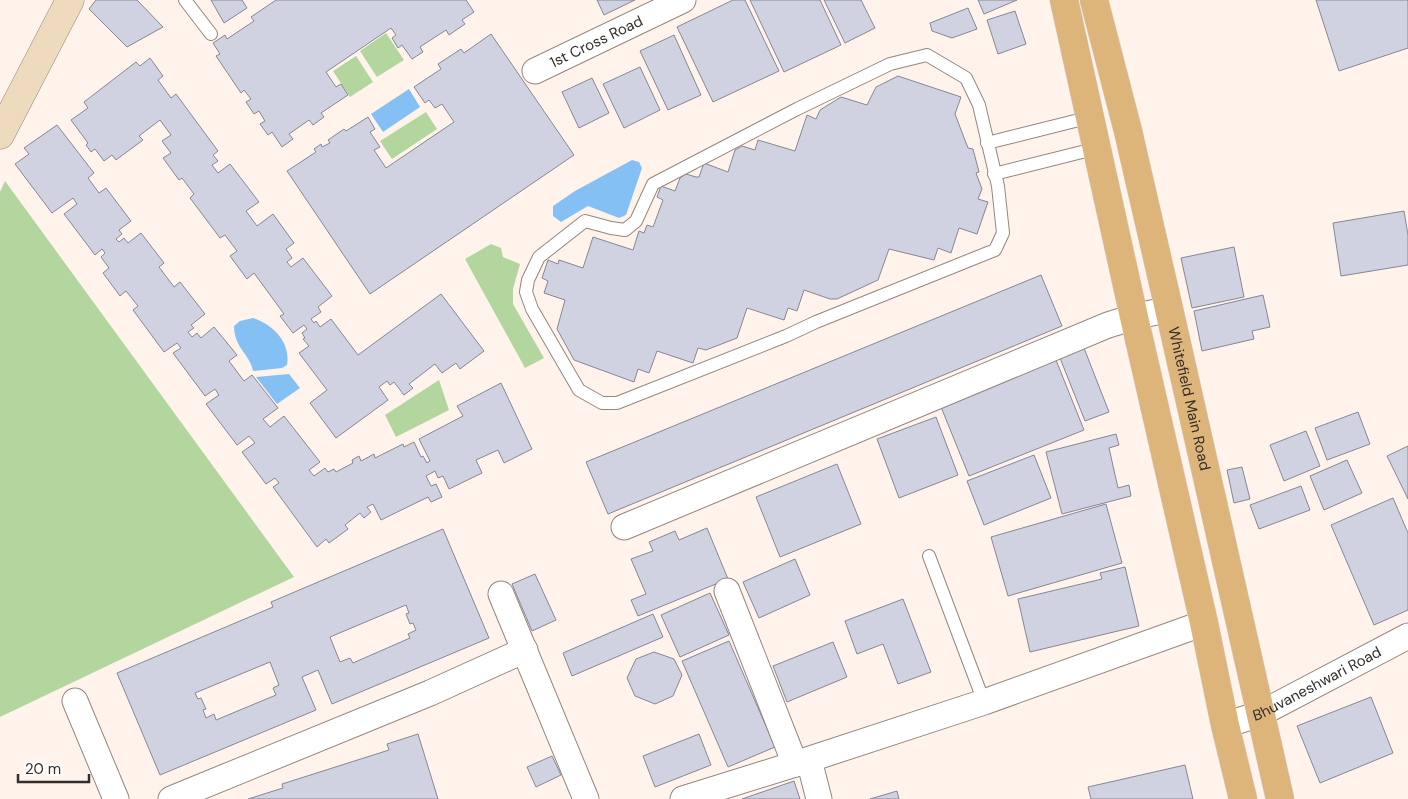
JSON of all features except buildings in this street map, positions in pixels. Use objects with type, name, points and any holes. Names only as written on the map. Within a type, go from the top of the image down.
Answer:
[{"type":"main road","points":[[1064,0],[1204,623],[1225,726],[1243,799]]},
{"type":"main road","name":"Whitefield Main Road","points":[[1094,0],[1128,132],[1280,799]]},
{"type":"street","points":[[0,135],[70,0]]},
{"type":"street","name":"1st Cross Road","points":[[535,71],[683,0]]},
{"type":"street","points":[[624,527],[1099,329],[1134,317],[1169,309]]},
{"type":"street","points":[[727,590],[819,799]]},
{"type":"street","points":[[501,594],[586,799]]},
{"type":"street","points":[[683,799],[984,702],[1204,623]]},
{"type":"street","name":"Bhuvaneshwari Road","points":[[1225,726],[1260,714],[1408,636]]},
{"type":"street","points":[[171,799],[430,693],[525,650]]},
{"type":"street","points":[[74,701],[116,799]]},
{"type":"lane","points":[[185,0],[211,34]]},
{"type":"lane","points":[[927,55],[966,78],[979,105],[994,174],[998,186],[1003,232],[995,250],[816,322],[786,336],[617,402],[602,404],[579,390],[532,309],[526,292],[528,280],[539,257],[585,221],[625,230],[636,221],[653,184],[797,109],[890,64],[927,55]]},
{"type":"lane","points":[[987,142],[1091,117]]},
{"type":"lane","points":[[994,174],[1098,148]]},
{"type":"lane","points":[[929,556],[984,702]]},
{"type":"green space","points":[[386,33],[404,60],[377,77],[360,51]]},
{"type":"green space","points":[[356,56],[373,82],[350,97],[333,71]]},
{"type":"green space","points":[[426,112],[437,129],[392,159],[380,141]]},
{"type":"green space","points":[[5,181],[294,577],[0,717],[0,192]]},
{"type":"green space","points":[[491,244],[501,248],[503,257],[520,264],[513,289],[513,304],[544,358],[525,368],[465,259]]},
{"type":"green space","points":[[439,380],[449,410],[396,437],[385,415]]},
{"type":"water","points":[[409,89],[420,107],[383,132],[371,114]]},
{"type":"water","points":[[632,160],[639,162],[642,168],[626,215],[619,218],[588,206],[561,222],[553,216],[553,206],[575,191]]},
{"type":"water","points":[[253,318],[267,325],[279,336],[286,349],[287,365],[282,368],[253,371],[249,360],[239,345],[234,326],[240,321]]},
{"type":"water","points":[[289,374],[300,388],[277,404],[256,377]]}]
